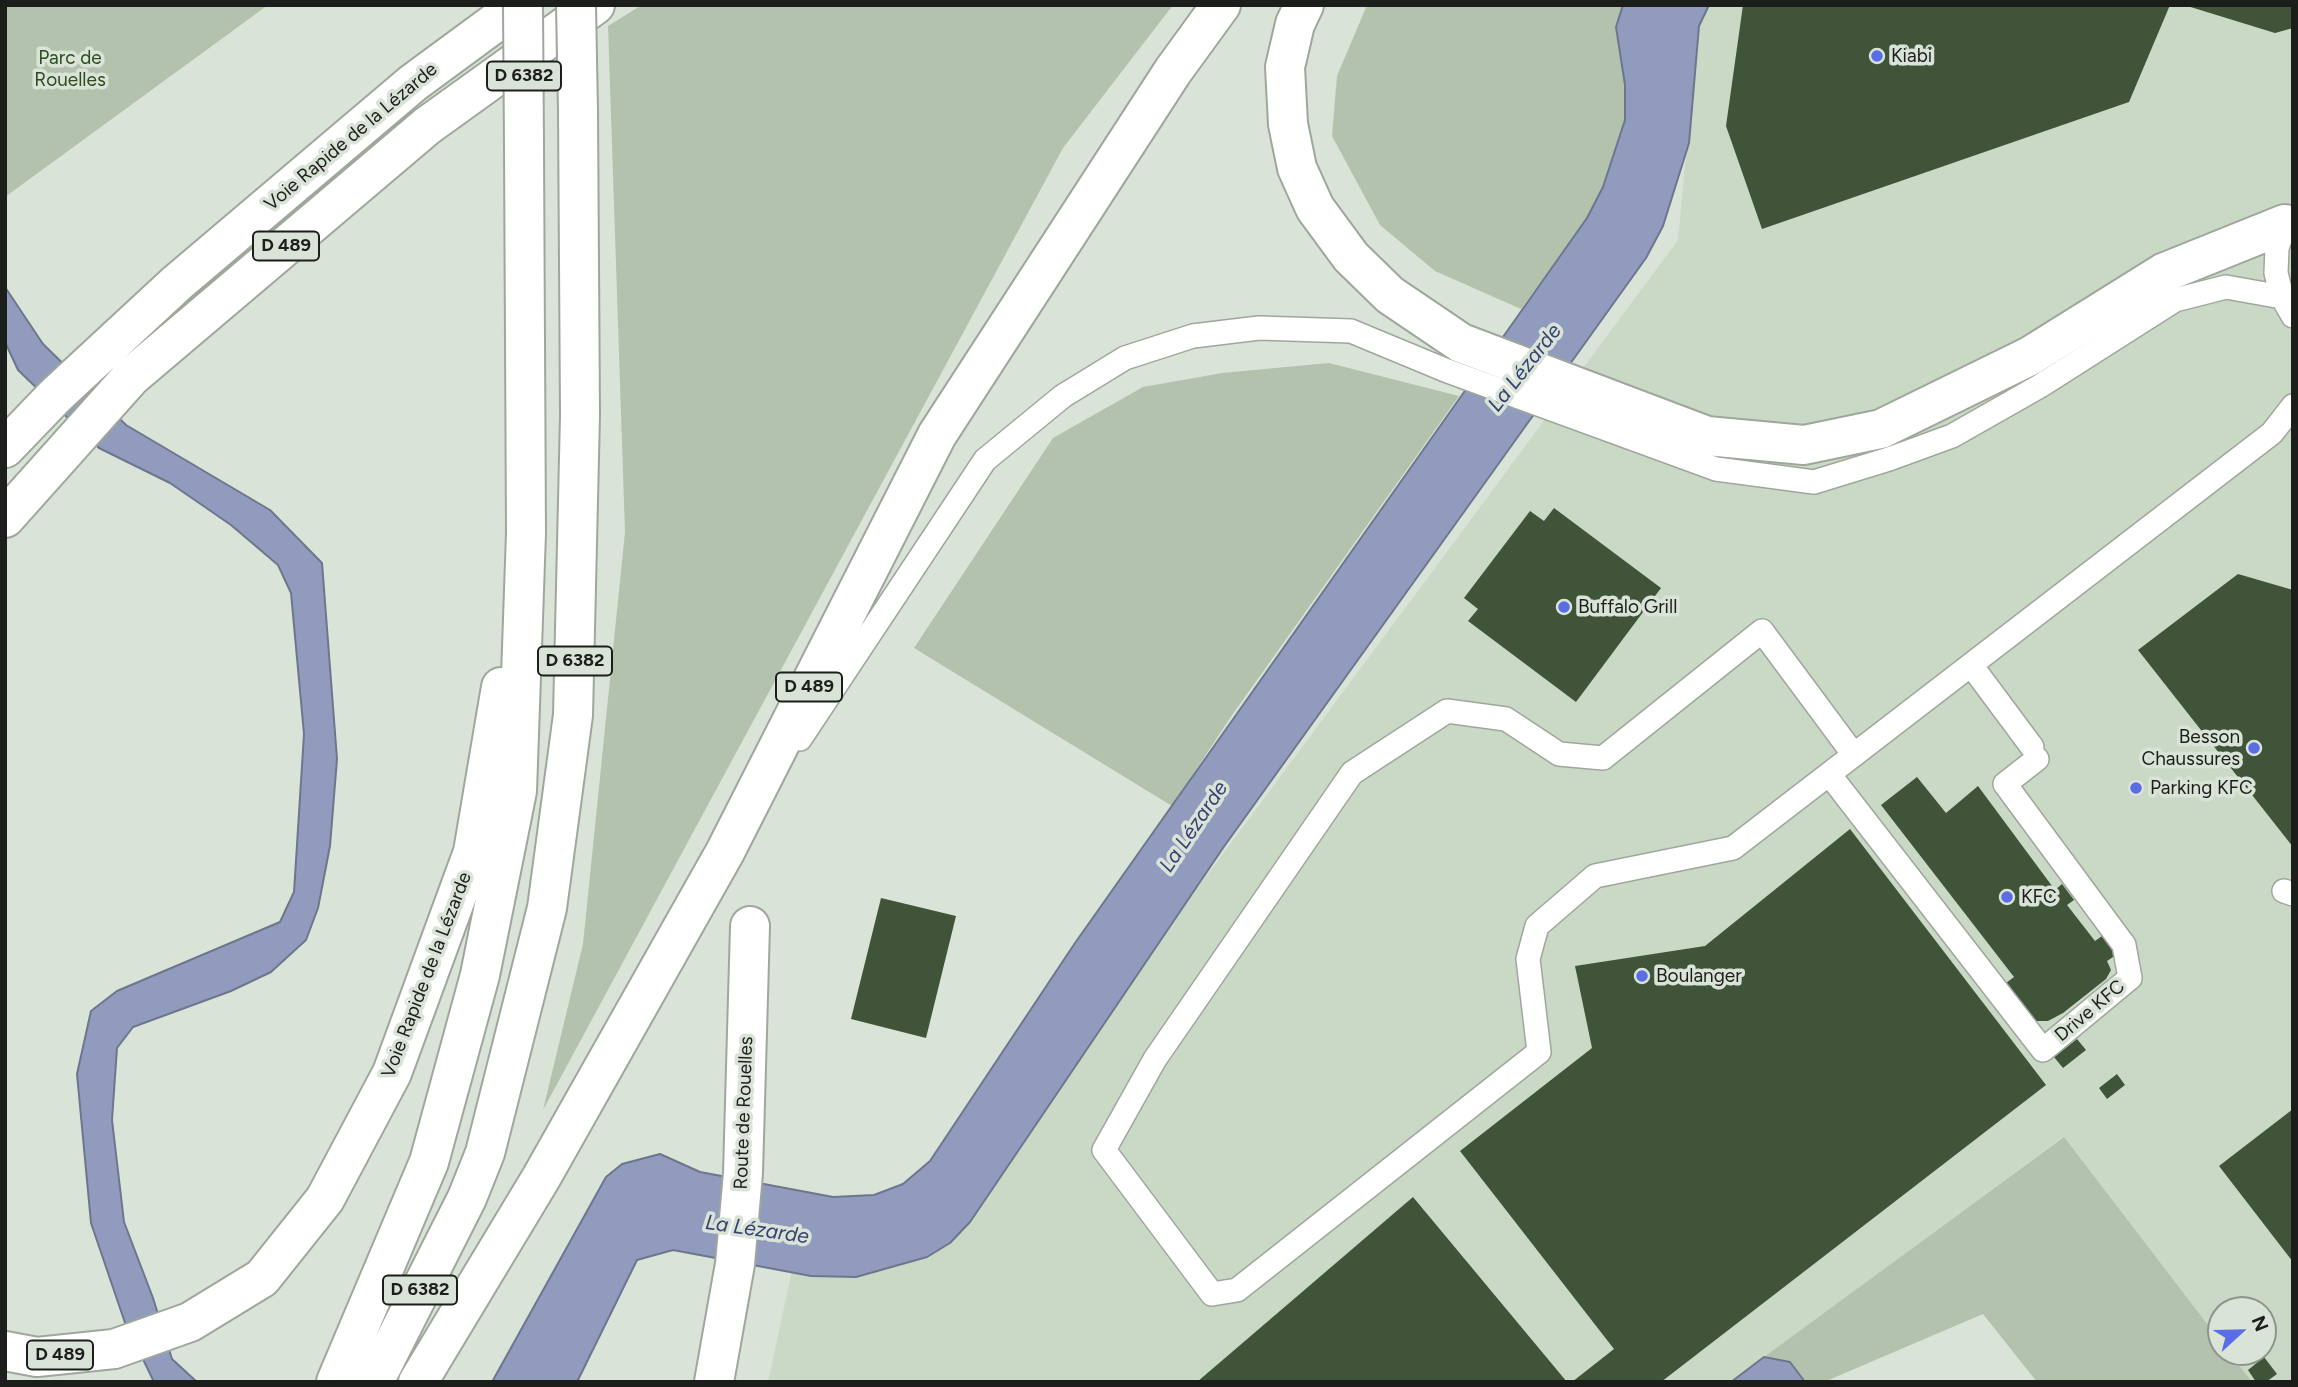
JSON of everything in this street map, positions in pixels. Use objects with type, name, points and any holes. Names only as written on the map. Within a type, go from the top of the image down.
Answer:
[{"type":"main road","name":"D 6382","points":[[336,1382],[429,1162],[480,975],[517,791],[526,533],[521,5]]},
{"type":"main road","name":"Voie Rapide de la Lézarde","points":[[5,448],[55,396],[187,274],[413,83],[521,5]]},
{"type":"main road","name":"D 6382","points":[[374,1382],[467,1198],[485,1153],[547,908],[573,715],[580,415],[576,5]]},
{"type":"main road","name":"D 489","points":[[5,518],[131,377],[427,126],[595,5]]},
{"type":"main road","name":"D 489","points":[[418,1382],[541,1178],[725,852],[937,435],[1173,71],[1221,5]]},
{"type":"main road","points":[[1304,5],[1295,24],[1285,66],[1288,124],[1297,168],[1315,208],[1351,257],[1453,356],[1583,405],[1707,436],[1804,445],[1881,429],[2030,356],[2163,272],[2289,218]]},
{"type":"main road","name":"Voie Rapide de la Lézarde","points":[[5,1351],[37,1357],[114,1349],[190,1322],[262,1278],[324,1199],[392,1073],[473,852],[526,533]]},
{"type":"main road","name":"Route de Rouelles","points":[[713,1382],[735,1264],[743,1173],[750,926]]},
{"type":"lane","points":[[2287,307],[2276,273],[2277,248],[2289,218]]},
{"type":"lane","points":[[1583,405],[1716,469],[1814,482],[1952,436],[2040,386],[2175,300],[2226,287],[2287,307]]},
{"type":"lane","points":[[725,852],[985,460],[1063,396],[1125,358],[1193,336],[1259,328],[1351,331],[1453,356]]},
{"type":"lane","points":[[1853,755],[1762,631],[1604,758],[1559,754],[1506,719],[1447,712],[1352,773],[1155,1059],[1104,1150],[1212,1294],[1237,1290],[1538,1052],[1528,959],[1537,926],[1595,876],[1733,848],[2272,433],[2293,405]]},
{"type":"lane","name":"Drive KFC","points":[[1829,774],[2043,1050],[2130,978],[2124,945],[2005,784],[2035,753],[1971,665]]},
{"type":"shaded area","name":"La Lézarde","points":[[1700,5],[2293,5],[2293,1382],[2252,1382],[2240,1366],[2277,1366],[2277,1296],[2207,1296],[2207,1324],[2063,1137],[1731,1382],[768,1382],[793,1266],[933,1245],[1678,240]]},
{"type":"green space","name":"Parc de Rouelles","points":[[5,5],[268,5],[5,197]]},
{"type":"green space","points":[[642,5],[1173,5],[1063,148],[543,1110],[583,944],[625,532],[608,26]]},
{"type":"green space","points":[[1367,5],[1679,5],[1603,187],[1587,218],[1521,309],[1435,271],[1380,225],[1332,136],[1337,76]]},
{"type":"green space","points":[[1329,363],[1459,396],[1230,718],[1172,806],[914,648],[1053,438],[1143,387],[1222,373]]},
{"type":"green space","points":[[2064,1137],[2207,1324],[2207,1366],[2240,1366],[2252,1382],[2037,1382],[1983,1314],[1824,1382],[1805,1382],[1790,1362],[1764,1357]]},
{"type":"water","points":[[1623,5],[1709,5],[1699,26],[1689,143],[1663,226],[1646,258],[1223,848],[970,1222],[950,1243],[927,1257],[856,1277],[811,1276],[673,1250],[637,1260],[577,1382],[492,1382],[606,1177],[622,1164],[660,1154],[700,1172],[833,1197],[874,1195],[903,1184],[930,1161],[1075,943],[1587,218],[1603,187],[1625,120],[1625,85],[1616,27]]},
{"type":"water","points":[[5,287],[43,344],[126,425],[270,510],[322,563],[337,759],[330,846],[318,908],[306,940],[271,972],[231,991],[133,1027],[117,1048],[112,1120],[124,1222],[153,1298],[172,1359],[197,1382],[154,1382],[140,1353],[136,1355],[91,1223],[77,1074],[91,1011],[117,991],[280,922],[294,892],[304,734],[291,593],[278,565],[231,525],[170,483],[99,448],[18,370],[5,342]]},
{"type":"water","points":[[1764,1357],[1790,1362],[1805,1382],[1731,1382]]},
{"type":"building","points":[[1743,5],[2170,5],[2129,102],[1762,229],[1726,126]]},
{"type":"building","points":[[2184,5],[2293,5],[2293,28],[2275,33]]},
{"type":"building","points":[[1554,508],[1661,588],[1576,702],[1468,621],[1478,609],[1464,598],[1530,511],[1544,521]]},
{"type":"building","name":"Besson Chaussures","points":[[2238,574],[2293,590],[2293,847],[2138,650]]},
{"type":"building","name":"KFC","points":[[1917,777],[1946,813],[1978,786],[2055,890],[2062,884],[2074,900],[2067,905],[2095,941],[2102,936],[2116,955],[2107,961],[2111,970],[2106,979],[2063,1013],[2048,1021],[2030,1021],[2002,986],[2014,977],[1881,805]]},
{"type":"building","points":[[1850,829],[2046,1085],[1661,1382],[1572,1382],[1614,1349],[1460,1151],[1592,1048],[1575,966],[1705,946]]},
{"type":"building","points":[[881,898],[956,916],[926,1038],[851,1019]]},
{"type":"building","points":[[2077,1039],[2086,1050],[2063,1068],[2054,1057]]},
{"type":"building","points":[[2117,1074],[2125,1085],[2107,1099],[2099,1088]]},
{"type":"building","points":[[2293,1109],[2293,1262],[2219,1166]]},
{"type":"building","points":[[1413,1197],[1567,1382],[1197,1382]]},
{"type":"building","points":[[2253,1366],[2271,1366],[2277,1374],[2266,1382],[2256,1382],[2248,1370]]},
{"type":"place","name":"Kiabi","points":[[1877,56]]},
{"type":"place","name":"Buffalo Grill","points":[[1564,607]]},
{"type":"place","name":"Besson Chaussures","points":[[2254,748]]},
{"type":"place","name":"Parking KFC","points":[[2136,788]]},
{"type":"place","name":"KFC","points":[[2007,897]]},
{"type":"place","name":"Boulanger","points":[[1642,976]]}]
